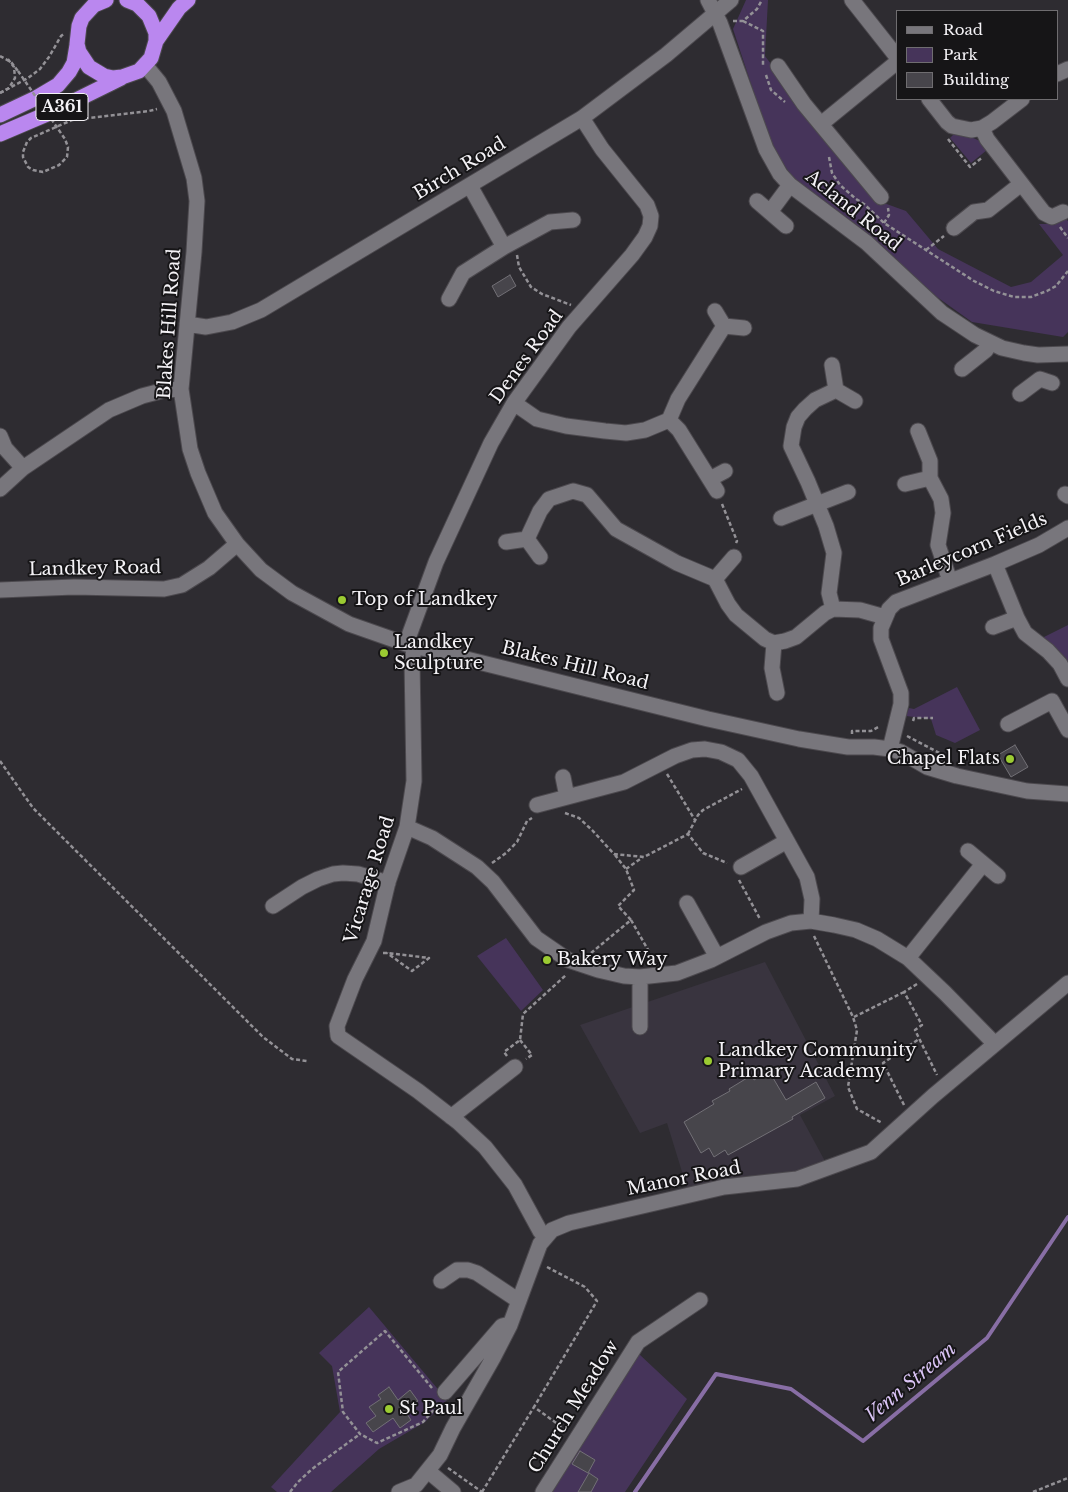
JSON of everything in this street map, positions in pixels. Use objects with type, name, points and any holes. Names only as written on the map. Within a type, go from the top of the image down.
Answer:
[{"type":"highway","points":[[106,0],[94,5],[82,18],[77,35],[77,44],[79,52],[89,67],[104,76],[122,77],[139,71],[145,65],[154,50],[156,41],[156,32],[149,16],[136,4],[127,0]]},
{"type":"highway","points":[[156,41],[179,8],[188,0]]},
{"type":"highway","name":"A361","points":[[0,115],[58,85],[70,72],[74,63],[77,44]]},
{"type":"highway","name":"A361","points":[[0,134],[122,77]]},
{"type":"street","name":"Acland Road","points":[[708,0],[718,19],[766,149],[780,174],[790,186],[867,243],[942,313],[975,335],[1002,348],[1038,354],[1068,354]]},
{"type":"street","name":"Birch Road","points":[[187,324],[206,327],[232,322],[261,310],[470,186],[582,118],[718,19],[731,0]]},
{"type":"street","points":[[852,0],[896,56]]},
{"type":"street","points":[[821,124],[896,63]]},
{"type":"street","name":"Blakes Hill Road","points":[[145,65],[159,82],[171,105],[194,178],[196,201],[181,389],[190,448],[198,473],[215,512],[237,544],[261,570],[292,593],[349,624],[411,645],[708,719],[799,739],[848,747],[890,749],[901,752],[939,772],[1026,791],[1068,794]]},
{"type":"street","points":[[778,66],[804,104],[881,197]]},
{"type":"street","points":[[930,100],[952,126],[971,130],[982,128],[1021,100]]},
{"type":"street","name":"Denes Road","points":[[411,645],[436,562],[491,443],[514,403],[554,346],[632,255],[645,237],[650,226],[651,216],[647,205],[602,149],[582,118]]},
{"type":"street","points":[[982,128],[987,139],[1021,184],[1038,212],[1052,217],[1062,212]]},
{"type":"street","points":[[954,228],[974,212],[988,210],[1021,184]]},
{"type":"street","points":[[470,186],[508,244]]},
{"type":"street","points":[[770,212],[790,186]]},
{"type":"street","points":[[756,201],[786,226]]},
{"type":"street","points":[[449,299],[464,274],[508,244],[550,222],[573,220]]},
{"type":"street","points":[[715,311],[724,326]]},
{"type":"street","points":[[724,326],[744,328]]},
{"type":"street","points":[[514,403],[537,419],[566,426],[626,433],[645,430],[669,420],[678,399],[724,326]]},
{"type":"street","points":[[962,369],[986,350],[990,343]]},
{"type":"street","points":[[1020,394],[1046,381],[1038,354]]},
{"type":"street","points":[[832,366],[836,390]]},
{"type":"street","points":[[0,489],[23,468],[109,410],[142,396],[165,390],[181,389]]},
{"type":"street","points":[[836,390],[855,401]]},
{"type":"street","points":[[833,609],[829,592],[834,554],[826,526],[791,446],[794,426],[804,409],[815,400],[836,390]]},
{"type":"street","points":[[669,420],[679,430],[714,485],[725,471]]},
{"type":"street","points":[[918,431],[930,461],[930,478],[941,499],[943,513],[938,545],[950,582]]},
{"type":"street","points":[[0,436],[6,448],[23,468]]},
{"type":"street","points":[[905,484],[930,478]]},
{"type":"street","points":[[527,539],[540,511],[549,499],[573,491],[588,495],[616,528],[624,533],[677,563],[716,580],[736,615],[765,639],[774,643],[796,637],[825,613],[833,609],[860,610],[885,618],[880,639],[901,692],[901,704],[890,749]]},
{"type":"street","points":[[787,516],[848,492]]},
{"type":"street","name":"Barleycorn Fields","points":[[885,618],[889,609],[896,602],[995,564],[1039,545],[1068,528]]},
{"type":"street","points":[[506,542],[527,539]]},
{"type":"street","points":[[527,539],[540,557]]},
{"type":"street","name":"Landkey Road","points":[[0,590],[74,587],[164,589],[182,585],[199,576],[237,544]]},
{"type":"street","points":[[716,580],[734,557]]},
{"type":"street","points":[[995,564],[1025,633],[1048,651],[1060,664],[1068,679]]},
{"type":"street","points":[[993,627],[1017,618]]},
{"type":"street","points":[[774,643],[772,668],[777,693]]},
{"type":"street","name":"Vicarage Road","points":[[411,645],[414,781],[407,826],[388,883],[374,940],[355,979],[337,1026],[338,1036],[451,1117],[485,1147],[515,1185],[545,1237]]},
{"type":"street","points":[[1008,724],[1052,701],[1068,730]]},
{"type":"street","points":[[537,809],[567,797],[624,782],[675,756],[692,750],[705,749],[721,752],[738,760],[744,766],[806,877],[812,899],[809,922]]},
{"type":"street","points":[[563,777],[567,797]]},
{"type":"street","points":[[407,826],[437,842],[480,871],[493,882],[536,938],[596,976],[640,978],[677,973],[717,957],[766,932],[791,923],[809,922],[834,925],[856,930],[877,939],[908,958],[995,1044]]},
{"type":"street","points":[[736,870],[787,841]]},
{"type":"street","points":[[968,851],[998,876]]},
{"type":"street","points":[[908,958],[983,864]]},
{"type":"street","points":[[274,906],[310,883],[333,874],[358,874],[388,883]]},
{"type":"street","points":[[687,903],[717,957]]},
{"type":"street","points":[[640,978],[640,1027]]},
{"type":"street","name":"Manor Road","points":[[545,1237],[552,1230],[569,1223],[672,1198],[724,1187],[798,1179],[870,1152],[1068,983]]},
{"type":"street","points":[[451,1117],[515,1067]]},
{"type":"street","points":[[399,1492],[416,1485],[432,1466],[494,1358],[510,1325],[540,1244],[545,1237]]},
{"type":"street","points":[[440,1281],[457,1270],[468,1270],[477,1273],[519,1301]]},
{"type":"street","name":"Church Meadow","points":[[543,1492],[556,1481],[578,1439],[638,1342],[700,1300]]},
{"type":"street","points":[[441,1395],[502,1326],[510,1325]]},
{"type":"street","points":[[432,1466],[453,1492]]},
{"type":"path","points":[[718,19],[743,21],[756,9],[762,0]]},
{"type":"path","points":[[0,93],[40,69],[61,36],[82,18]]},
{"type":"path","points":[[9,88],[15,78],[14,67],[11,62],[7,58],[0,56],[11,62],[50,116],[55,124],[60,132],[65,139],[67,143],[68,152],[63,162],[43,172],[28,167],[23,157],[26,142],[31,138],[39,134],[47,131],[56,127],[64,124],[72,120],[149,111]]},
{"type":"path","points":[[952,126],[946,137],[970,167],[994,148]]},
{"type":"path","points":[[926,250],[954,228]]},
{"type":"path","points":[[508,244],[517,250],[519,267],[531,286],[542,294],[573,306],[582,312]]},
{"type":"path","points":[[714,485],[712,499],[721,503],[737,541],[732,553],[734,557]]},
{"type":"path","points":[[912,724],[914,718],[933,718]]},
{"type":"path","points":[[907,737],[910,730]]},
{"type":"path","points":[[0,761],[33,808],[263,1037],[292,1059],[307,1061]]},
{"type":"path","points":[[661,763],[695,820]]},
{"type":"path","points":[[626,869],[644,857],[688,834],[703,810],[754,782]]},
{"type":"path","points":[[480,871],[506,853],[517,842],[527,821],[537,809]]},
{"type":"path","points":[[560,811],[579,818],[626,869],[634,890],[618,906],[631,920],[662,975]]},
{"type":"path","points":[[688,834],[703,853],[727,863],[736,870],[766,932]]},
{"type":"path","points":[[614,854],[644,857]]},
{"type":"path","points":[[520,1040],[504,1052],[515,1067],[532,1055],[520,1040],[523,1014],[578,964],[631,920]]},
{"type":"path","points":[[809,922],[853,1017],[857,1030],[848,1087],[857,1109],[894,1130]]},
{"type":"path","points":[[369,951],[387,953],[429,958],[412,971],[387,953]]},
{"type":"path","points":[[853,1017],[904,992],[928,977]]},
{"type":"path","points":[[904,992],[922,1025],[915,1030],[944,1088]]},
{"type":"path","points":[[910,1116],[883,1063],[920,1039]]},
{"type":"path","points":[[432,1466],[482,1492],[597,1301],[585,1287],[534,1261]]},
{"type":"path","points":[[385,1331],[441,1395],[422,1422],[378,1443],[360,1434],[342,1412],[338,1372],[385,1331]]},
{"type":"path","points":[[534,1406],[578,1439]]},
{"type":"path","points":[[290,1492],[312,1469],[360,1434]]},
{"type":"path","points":[[1033,1492],[1068,1478]]},
{"type":"shaded area","name":"Landkey Community Primary Academy","points":[[765,962],[835,1096],[800,1115],[826,1163],[795,1172],[687,1188],[667,1123],[640,1133],[580,1025]]},
{"type":"green space","points":[[746,0],[768,0],[765,56],[816,124],[881,202],[906,211],[938,249],[1011,287],[1031,282],[1063,255],[1039,224],[1053,224],[1065,218],[1068,221],[1068,332],[1063,337],[972,322],[937,297],[860,229],[792,177],[771,145],[733,29]]},
{"type":"green space","points":[[954,134],[971,137],[980,141],[987,150],[971,163],[950,138]]},
{"type":"green space","points":[[1068,625],[1068,663],[1065,657],[1042,638]]},
{"type":"green space","points":[[957,687],[980,730],[955,743],[936,735],[931,719],[906,716],[909,708],[914,709]]},
{"type":"green space","points":[[506,938],[543,990],[521,1011],[477,956]]},
{"type":"green space","points":[[369,1307],[447,1400],[425,1422],[379,1449],[331,1492],[277,1492],[271,1487],[340,1412],[332,1366],[319,1353]]},
{"type":"green space","points":[[639,1354],[687,1399],[625,1492],[548,1492]]},
{"type":"building","points":[[510,275],[516,286],[498,297],[492,286]]},
{"type":"building","name":"Chapel Flats","points":[[1015,745],[1028,767],[1011,777],[998,755]]},
{"type":"building","points":[[769,1071],[786,1100],[816,1082],[825,1098],[792,1117],[793,1119],[728,1155],[725,1150],[714,1157],[709,1148],[701,1153],[684,1122],[714,1104],[712,1101],[752,1075],[754,1080]]},
{"type":"building","name":"St Paul","points":[[389,1387],[398,1400],[410,1390],[418,1401],[405,1411],[411,1420],[400,1428],[393,1418],[373,1432],[366,1423],[376,1416],[369,1407],[381,1399],[378,1395]]},
{"type":"building","points":[[580,1451],[595,1460],[588,1473],[572,1464]]},
{"type":"building","points":[[589,1473],[598,1479],[591,1492],[578,1492]]},
{"type":"waterway","name":"Venn Stream","points":[[635,1492],[716,1374],[791,1389],[863,1441],[987,1338],[1068,1217]]},
{"type":"place","name":"Top of Landkey","points":[[342,600]]},
{"type":"place","name":"Landkey Sculpture","points":[[384,653]]},
{"type":"place","name":"Chapel Flats","points":[[1010,759]]},
{"type":"place","name":"Bakery Way","points":[[547,960]]},
{"type":"place","name":"Landkey Community Primary Academy","points":[[708,1061]]},
{"type":"place","name":"St Paul","points":[[389,1409]]}]
